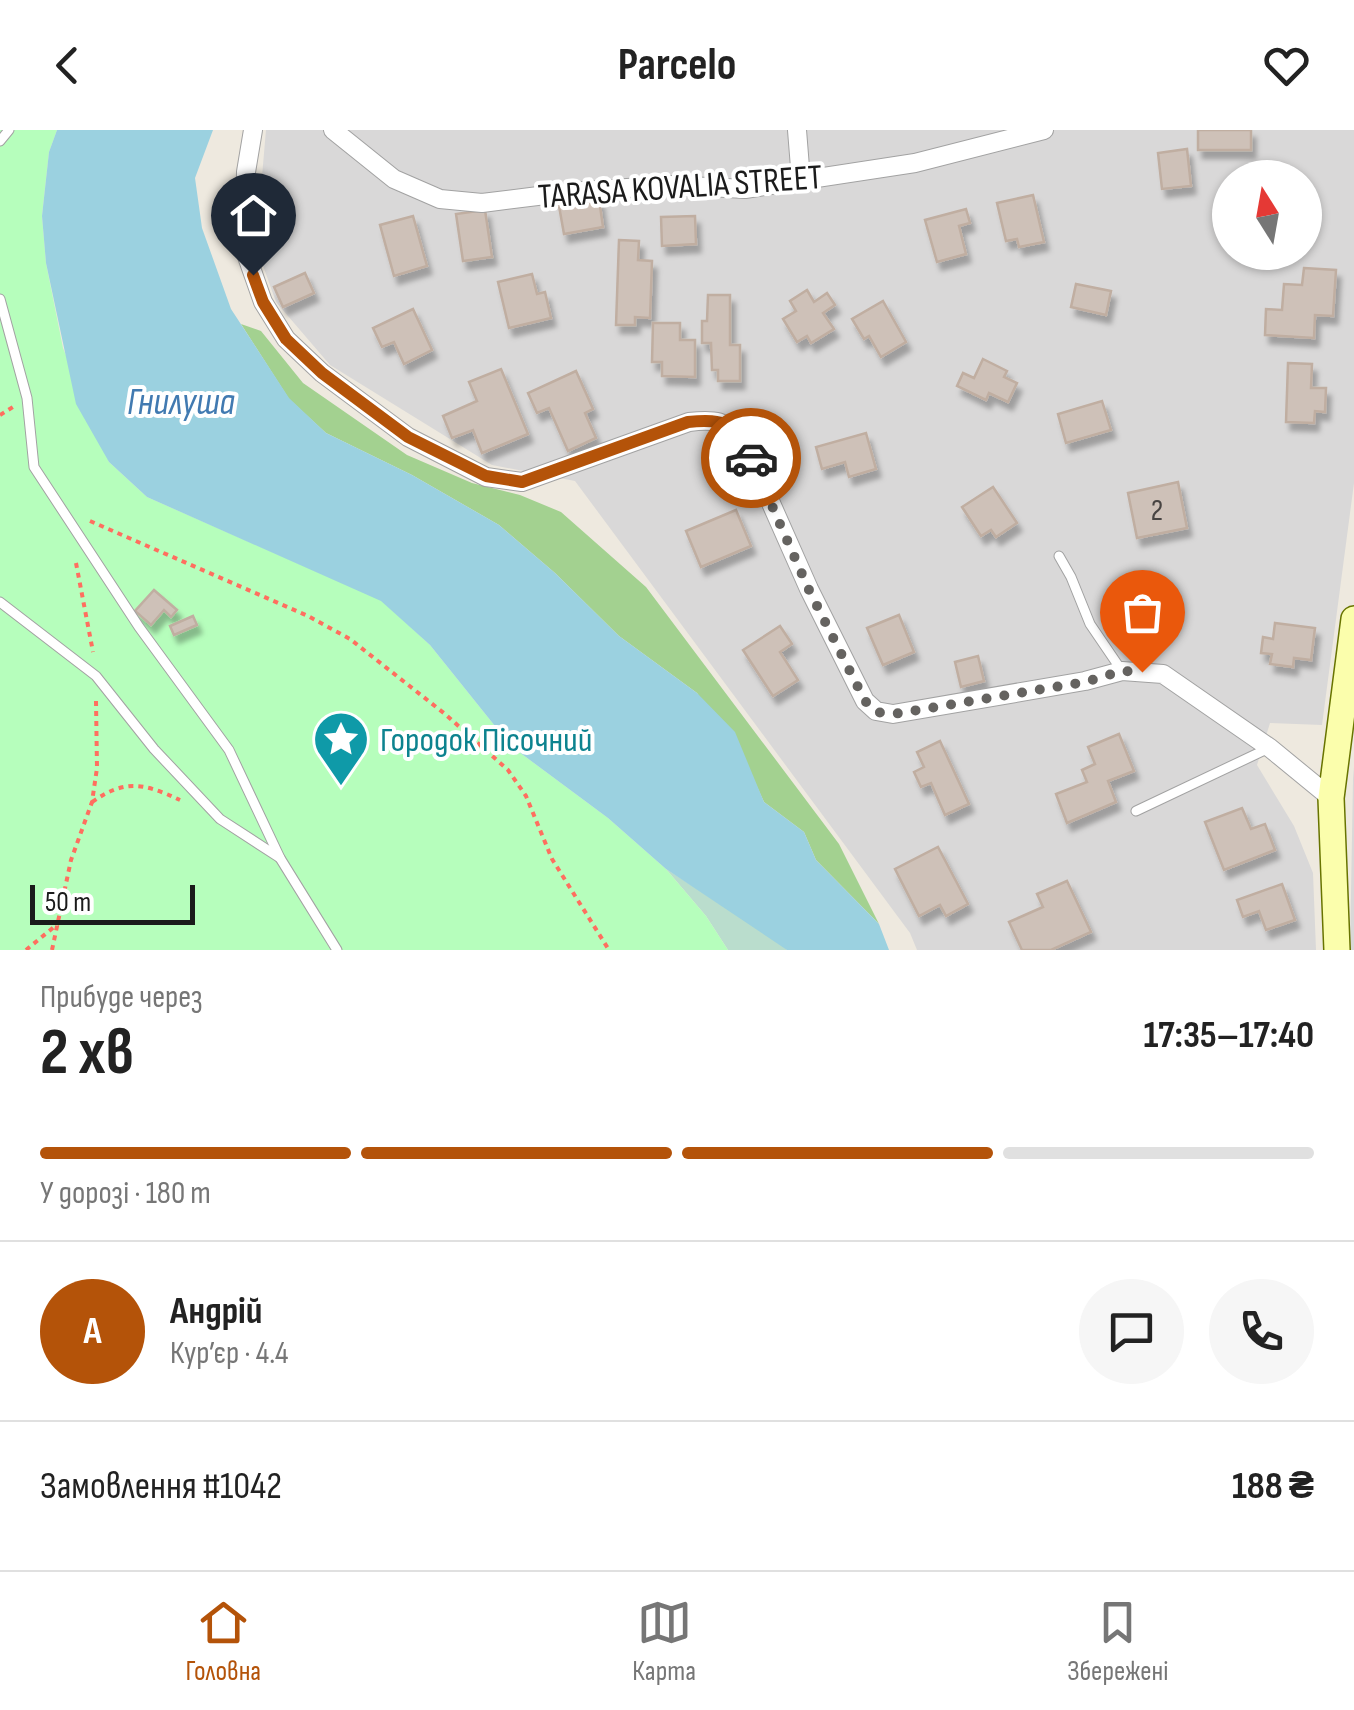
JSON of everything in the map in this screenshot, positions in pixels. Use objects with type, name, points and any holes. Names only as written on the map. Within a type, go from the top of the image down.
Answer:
[{"type":"street","points":[[253,130],[246,172],[244,248],[263,302],[286,339],[322,373],[408,437],[486,476],[522,482],[688,422],[713,419],[730,425],[743,440],[809,590],[865,701],[876,712],[894,714],[1085,682],[1122,671],[1162,674],[1270,748],[1331,798]]},
{"type":"street","name":"TARASA KOVALIA STREET","points":[[333,130],[394,180],[440,200],[482,202],[670,185],[745,189],[915,163],[1044,130]]},
{"type":"street","points":[[797,130],[801,180]]},
{"type":"street","points":[[1337,950],[1331,798],[1354,619]]},
{"type":"lane","points":[[0,141],[8,130]]},
{"type":"lane","points":[[0,299],[28,398],[34,467],[58,508],[228,750],[280,858],[337,950]]},
{"type":"lane","points":[[1058,556],[1090,624],[1122,671]]},
{"type":"lane","points":[[0,602],[96,676],[154,749],[220,819],[280,858]]},
{"type":"lane","points":[[1136,812],[1270,748]]},
{"type":"path","points":[[58,508],[308,616],[350,639],[444,714],[508,770],[526,796],[552,859],[609,950]]},
{"type":"path","points":[[52,950],[71,860],[92,802],[98,768],[96,676],[76,560]]},
{"type":"path","points":[[92,802],[111,788],[134,785],[158,790],[220,819]]},
{"type":"path","points":[[26,950],[60,922]]},
{"type":"shaded area","points":[[266,130],[1354,130],[1354,483],[1322,725],[1270,723],[1257,765],[1294,826],[1313,873],[1316,950],[917,950],[910,933],[575,481],[492,465],[330,365],[276,302],[256,246]]},
{"type":"shaded area","points":[[1354,767],[1354,950],[1350,950],[1353,779]]},
{"type":"green space","points":[[0,130],[57,130],[49,152],[42,216],[46,263],[63,348],[109,462],[147,497],[381,600],[430,645],[511,746],[608,818],[666,869],[706,916],[728,950],[0,950]]},
{"type":"green space","points":[[241,324],[261,331],[303,383],[407,455],[472,483],[520,495],[561,512],[646,587],[839,844],[879,924],[816,860],[804,832],[764,802],[749,769],[697,693],[619,636],[499,525],[412,475],[326,433],[289,399]]},
{"type":"green space","points":[[666,869],[787,950],[728,950],[706,916]]},
{"type":"water","name":"Гнилуша","points":[[57,130],[213,130],[195,178],[202,228],[231,309],[289,398],[326,433],[412,475],[499,525],[619,636],[697,693],[735,732],[764,802],[804,832],[816,860],[879,924],[889,950],[787,950],[666,869],[608,818],[511,746],[430,645],[381,601],[147,497],[109,462],[76,404],[46,263],[42,216],[49,152]]},
{"type":"building","points":[[1198,130],[1251,130],[1251,150],[1198,150]]},
{"type":"building","points":[[1187,149],[1191,186],[1162,189],[1158,153]]},
{"type":"building","points":[[1033,195],[1044,242],[1019,247],[1017,239],[1006,241],[997,203]]},
{"type":"building","points":[[599,199],[603,227],[564,234],[559,206]]},
{"type":"building","points":[[966,209],[970,223],[959,226],[966,254],[937,262],[925,220]]},
{"type":"building","points":[[485,210],[492,257],[463,261],[456,214]]},
{"type":"building","points":[[413,216],[427,266],[394,276],[380,225]]},
{"type":"building","points":[[695,216],[696,244],[662,246],[661,217]]},
{"type":"building","points":[[619,240],[639,241],[638,260],[652,261],[650,318],[635,317],[635,325],[616,325]]},
{"type":"building","points":[[1304,270],[1336,270],[1333,316],[1315,315],[1314,338],[1265,335],[1266,309],[1282,310],[1284,284],[1302,285]]},
{"type":"building","points":[[305,273],[314,293],[283,307],[274,287]]},
{"type":"building","points":[[532,274],[537,294],[545,292],[551,318],[509,328],[498,282]]},
{"type":"building","points":[[1076,284],[1111,291],[1106,315],[1071,307]]},
{"type":"building","points":[[807,290],[814,302],[827,293],[835,305],[823,313],[834,329],[811,343],[807,336],[797,342],[783,319],[796,311],[790,301]]},
{"type":"building","points":[[708,295],[730,295],[730,345],[740,345],[740,381],[718,381],[718,370],[712,370],[711,343],[702,343]]},
{"type":"building","points":[[883,301],[906,342],[881,357],[869,336],[864,339],[852,319]]},
{"type":"building","points":[[413,309],[432,350],[404,364],[394,342],[382,347],[373,328]]},
{"type":"building","points":[[653,323],[680,323],[680,340],[695,340],[695,377],[662,376],[662,362],[652,362]]},
{"type":"building","points":[[983,359],[1007,371],[1004,377],[1017,383],[1008,402],[989,393],[986,400],[957,386],[963,373],[974,378]]},
{"type":"building","points":[[1288,363],[1312,364],[1311,388],[1326,388],[1325,412],[1315,411],[1314,423],[1286,422]]},
{"type":"building","points":[[501,369],[528,434],[482,453],[473,430],[452,438],[443,416],[477,401],[469,382]]},
{"type":"building","points":[[576,371],[593,409],[585,413],[596,438],[568,451],[549,408],[537,413],[528,393]]},
{"type":"building","points":[[1102,401],[1111,430],[1066,443],[1058,414]]},
{"type":"building","points":[[866,433],[876,469],[849,477],[845,462],[822,469],[816,447]]},
{"type":"building","points":[[1178,482],[1187,528],[1137,538],[1128,493]]},
{"type":"building","points":[[993,487],[1017,523],[996,537],[991,530],[981,536],[962,507]]},
{"type":"building","points":[[736,510],[751,546],[701,567],[686,531]]},
{"type":"building","points":[[154,590],[177,610],[171,617],[164,610],[151,625],[135,611]]},
{"type":"building","points":[[899,615],[914,652],[883,665],[867,628]]},
{"type":"building","points":[[193,616],[197,625],[174,635],[170,626]]},
{"type":"building","points":[[1275,623],[1315,628],[1311,660],[1294,658],[1293,667],[1270,664],[1272,654],[1261,653],[1263,637],[1273,639]]},
{"type":"building","points":[[780,626],[792,644],[780,652],[798,680],[773,696],[743,650]]},
{"type":"building","points":[[978,656],[984,681],[961,687],[955,662]]},
{"type":"building","points":[[1119,734],[1134,771],[1108,781],[1116,802],[1067,823],[1056,794],[1087,782],[1082,770],[1095,764],[1088,747]]},
{"type":"building","points":[[940,741],[969,804],[945,815],[931,783],[921,787],[914,772],[924,767],[917,752]]},
{"type":"building","points":[[1242,808],[1251,829],[1265,824],[1275,850],[1224,870],[1205,822]]},
{"type":"building","points":[[938,847],[968,904],[946,916],[940,905],[919,916],[895,869]]},
{"type":"building","points":[[1067,881],[1091,932],[1051,950],[1022,950],[1009,922],[1043,907],[1037,894]]},
{"type":"building","points":[[1282,884],[1295,920],[1266,930],[1259,911],[1243,917],[1237,900]]},
{"type":"way so far","points":[[751,458],[809,590],[865,701],[876,712],[894,714],[1085,682],[1122,671],[1142,672]]},
{"type":"place","name":"Городок Пісочний","points":[[341,788]]},
{"type":"route","points":[[253,275],[263,302],[286,339],[322,373],[408,437],[486,476],[522,482],[688,422],[713,419],[730,425],[751,458]]}]
